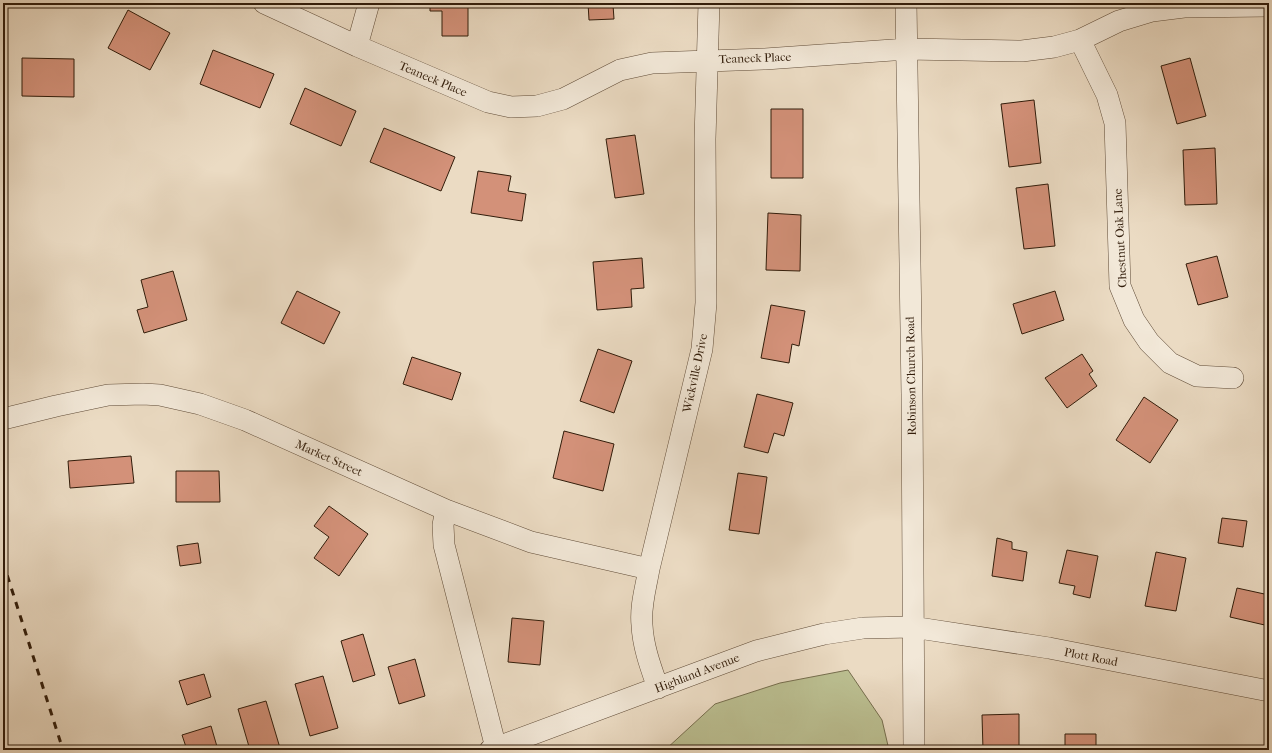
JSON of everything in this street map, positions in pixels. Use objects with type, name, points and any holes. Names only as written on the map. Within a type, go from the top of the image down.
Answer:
[{"type":"street","name":"Teaneck Place","points":[[264,3],[357,46],[488,102],[511,107],[537,106],[563,99],[620,70],[652,62],[765,59],[906,49],[1022,51],[1054,48],[1080,40],[1119,21],[1152,11],[1184,7],[1269,6]]},
{"type":"street","points":[[357,46],[369,3]]},
{"type":"street","name":"Wickville Drive","points":[[658,688],[645,649],[641,624],[643,598],[649,568],[702,349],[706,303],[705,138],[709,3]]},
{"type":"street","name":"Robinson Church Road","points":[[906,3],[912,394],[912,627],[914,750]]},
{"type":"street","name":"Chestnut Oak Lane","points":[[1080,40],[1107,95],[1115,123],[1120,286],[1134,320],[1149,342],[1170,363],[1197,376],[1233,378]]},
{"type":"street","name":"Market Street","points":[[3,420],[56,406],[108,395],[160,395],[200,404],[245,420],[446,510],[531,542],[649,568]]},
{"type":"street","points":[[446,510],[443,524],[444,545],[493,749]]},
{"type":"street","name":"Highland Avenue","points":[[493,749],[756,651],[791,641],[863,628],[912,627]]},
{"type":"street","name":"Plott Road","points":[[912,627],[1049,648],[1269,691]]},
{"type":"green space","points":[[848,670],[882,720],[889,750],[665,750],[715,704],[780,683]]},
{"type":"building","points":[[430,3],[468,3],[468,36],[442,36],[442,11],[430,11]]},
{"type":"building","points":[[588,3],[646,4],[613,5],[614,19],[589,20]]},
{"type":"building","points":[[128,10],[170,33],[150,70],[108,48]]},
{"type":"building","points":[[213,50],[274,74],[260,108],[200,84]]},
{"type":"building","points":[[22,58],[74,59],[74,97],[22,96]]},
{"type":"building","points":[[1190,58],[1206,116],[1177,124],[1161,66]]},
{"type":"building","points":[[305,88],[356,111],[341,146],[290,124]]},
{"type":"building","points":[[1034,100],[1041,163],[1009,167],[1001,104]]},
{"type":"building","points":[[771,109],[803,109],[803,178],[771,178]]},
{"type":"building","points":[[384,128],[455,157],[441,191],[370,162]]},
{"type":"building","points":[[635,135],[644,194],[615,198],[606,139]]},
{"type":"building","points":[[1215,148],[1217,204],[1185,205],[1183,150]]},
{"type":"building","points":[[478,171],[511,176],[508,191],[526,194],[522,221],[471,213]]},
{"type":"building","points":[[1048,184],[1055,246],[1024,249],[1016,188]]},
{"type":"building","points":[[768,213],[801,215],[800,271],[766,270]]},
{"type":"building","points":[[1217,256],[1228,297],[1198,305],[1186,264]]},
{"type":"building","points":[[642,258],[644,288],[631,289],[632,307],[597,310],[593,262]]},
{"type":"building","points":[[173,271],[187,320],[144,333],[137,310],[148,307],[141,280]]},
{"type":"building","points":[[297,291],[340,312],[324,344],[281,323]]},
{"type":"building","points":[[1055,291],[1064,320],[1022,334],[1013,304]]},
{"type":"building","points":[[771,305],[805,311],[799,346],[792,344],[789,363],[761,358]]},
{"type":"building","points":[[598,349],[632,361],[614,413],[580,401]]},
{"type":"building","points":[[1082,354],[1093,371],[1089,374],[1097,386],[1067,408],[1045,378]]},
{"type":"building","points":[[412,357],[461,373],[452,400],[403,384]]},
{"type":"building","points":[[757,394],[793,403],[784,436],[774,433],[768,453],[744,447]]},
{"type":"building","points":[[1144,397],[1178,420],[1150,463],[1116,440]]},
{"type":"building","points":[[564,431],[614,444],[603,491],[553,478]]},
{"type":"building","points":[[131,456],[134,483],[70,488],[68,461]]},
{"type":"building","points":[[176,471],[219,471],[220,502],[176,502]]},
{"type":"building","points":[[738,473],[767,477],[759,534],[729,530]]},
{"type":"building","points":[[329,506],[368,534],[339,576],[314,558],[329,537],[314,526]]},
{"type":"building","points":[[1222,518],[1247,521],[1243,547],[1218,543]]},
{"type":"building","points":[[997,538],[1012,542],[1012,549],[1027,552],[1023,581],[992,576]]},
{"type":"building","points":[[198,543],[201,563],[180,566],[177,546]]},
{"type":"building","points":[[1067,550],[1098,556],[1090,598],[1073,594],[1075,586],[1059,583]]},
{"type":"building","points":[[1156,552],[1186,558],[1176,611],[1145,606]]},
{"type":"building","points":[[1237,588],[1269,595],[1269,626],[1230,617]]},
{"type":"building","points":[[512,618],[544,621],[540,665],[508,662]]},
{"type":"building","points":[[363,634],[375,675],[353,682],[341,641]]},
{"type":"building","points":[[415,659],[425,696],[399,704],[388,667]]},
{"type":"building","points":[[204,674],[211,697],[187,705],[179,681]]},
{"type":"building","points":[[323,676],[338,728],[310,736],[295,684]]},
{"type":"building","points":[[266,701],[280,748],[272,750],[250,750],[238,709]]},
{"type":"building","points":[[1019,714],[1019,750],[983,750],[982,715]]},
{"type":"building","points":[[211,726],[218,750],[187,750],[182,735]]},
{"type":"building","points":[[1065,734],[1096,734],[1096,750],[1065,750]]},
{"type":"building","points":[[1133,746],[1164,746],[1164,750],[1133,750]]},
{"type":"railway","points":[[3,562],[63,750]]}]
